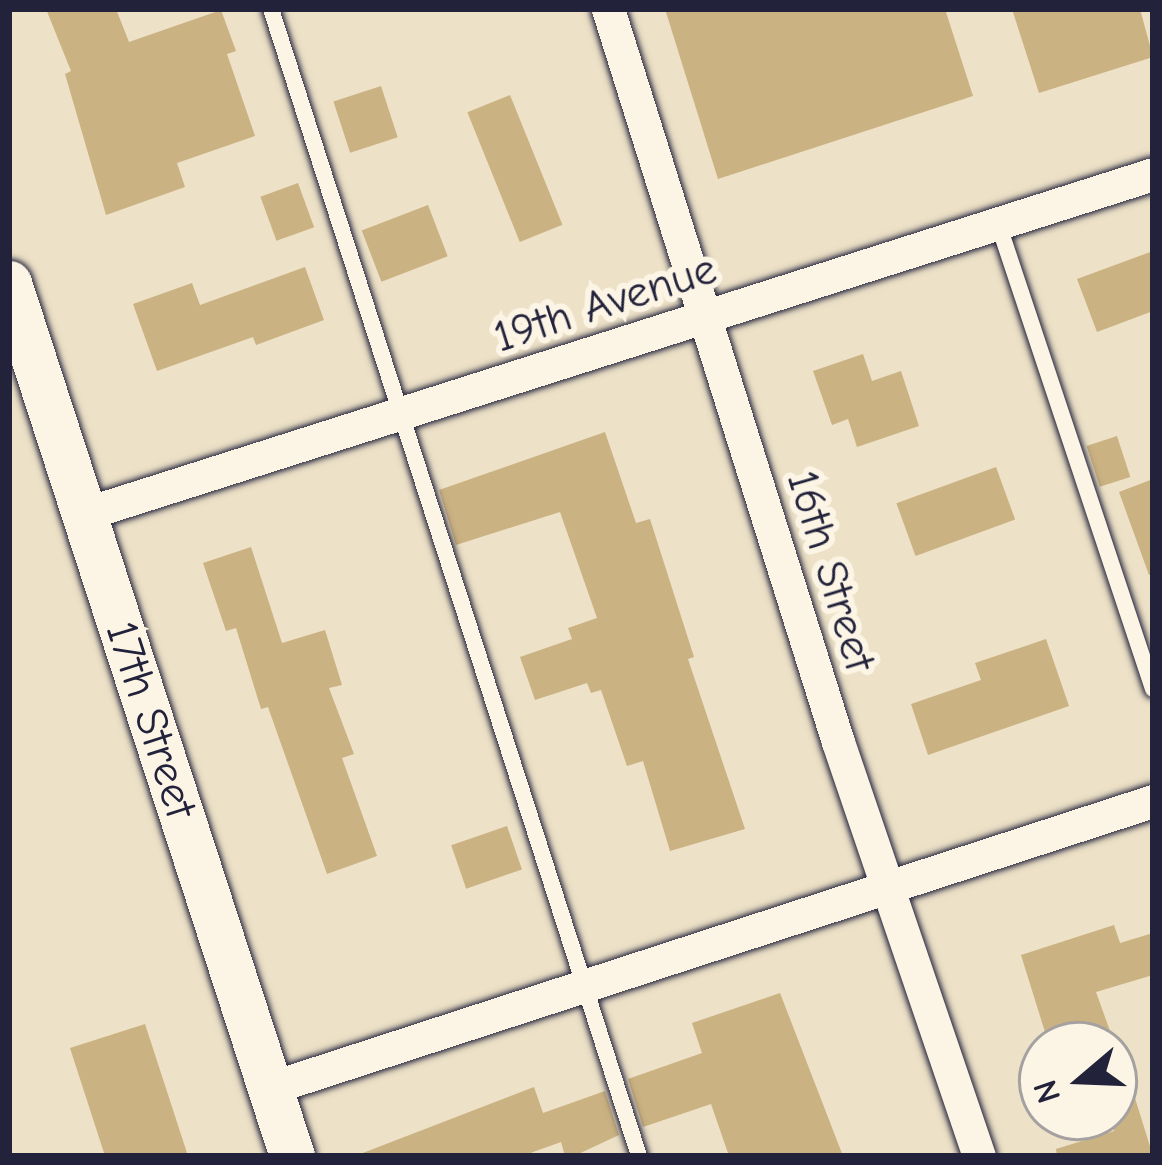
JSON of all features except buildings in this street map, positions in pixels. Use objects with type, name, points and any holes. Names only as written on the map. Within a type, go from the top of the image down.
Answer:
[{"type":"main road","name":"17th Street","points":[[9,284],[292,1156]]},
{"type":"street","name":"16th Street","points":[[608,9],[888,890],[979,1156]]},
{"type":"street","name":"19th Avenue","points":[[84,514],[399,418],[1153,174]]},
{"type":"street","points":[[270,1088],[1153,801]]},
{"type":"lane","points":[[271,9],[639,1156]]},
{"type":"lane","points":[[998,223],[1054,378],[1153,689]]}]
